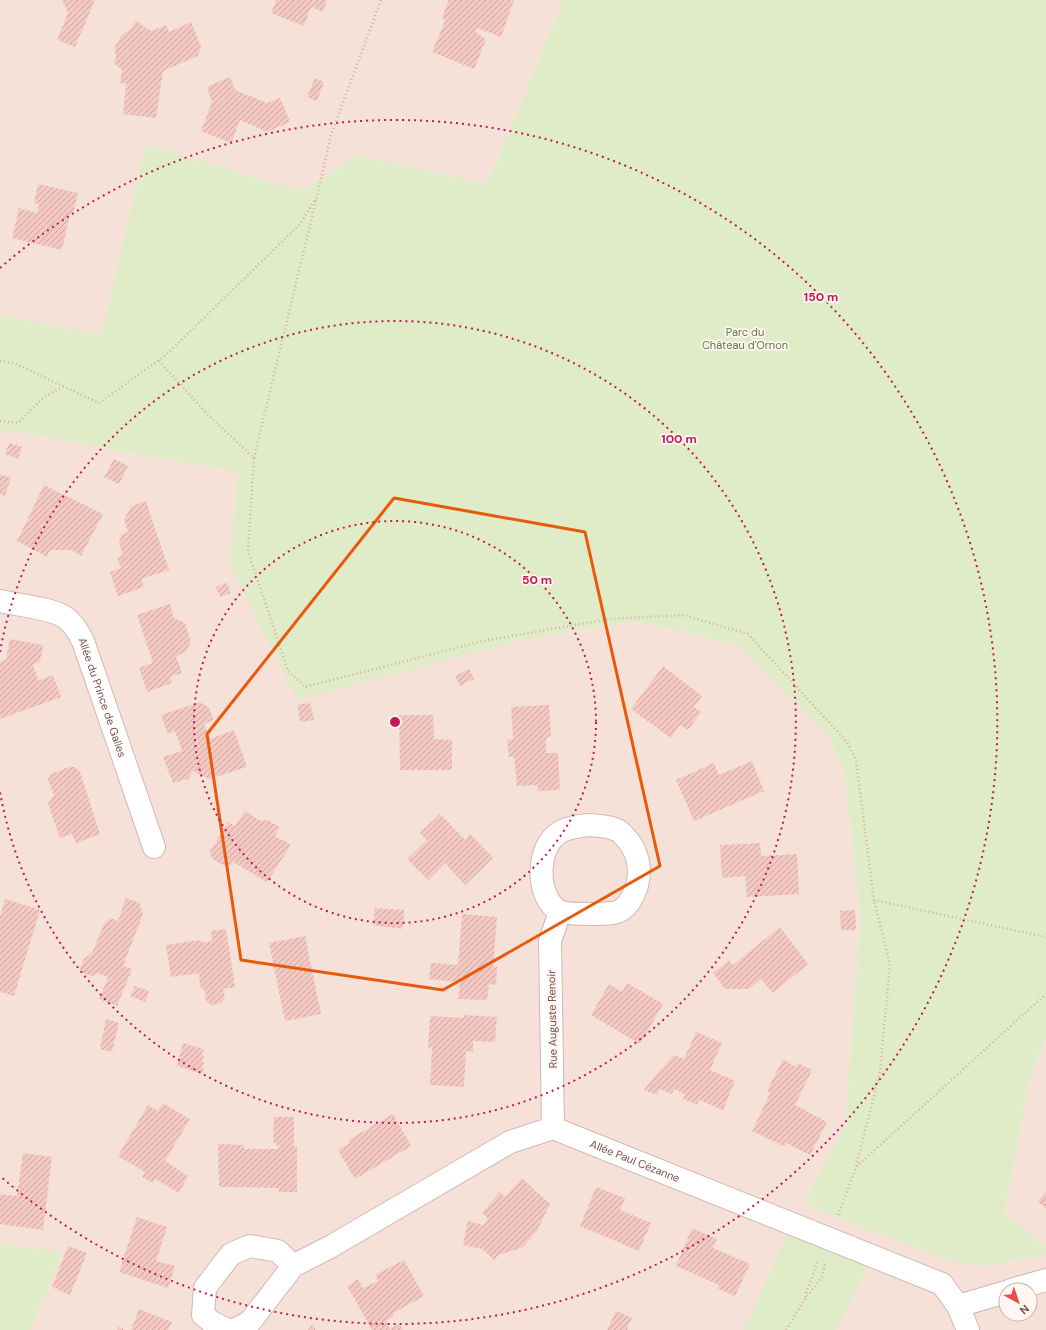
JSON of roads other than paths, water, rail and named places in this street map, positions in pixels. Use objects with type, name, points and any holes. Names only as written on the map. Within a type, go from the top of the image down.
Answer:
[{"type":"street","name":"Allée du Prince de Galles","points":[[0,602],[56,612],[67,618],[77,630],[83,641],[154,847]]},
{"type":"street","points":[[572,827],[606,827],[619,831],[631,843],[638,859],[640,876],[635,892],[626,907],[615,913],[597,914],[560,912],[550,904],[544,890],[542,857],[548,844],[559,832],[572,827]]},
{"type":"street","name":"Rue Auguste Renoir","points":[[553,1128],[550,941],[560,912]]},
{"type":"street","points":[[234,1330],[250,1322],[293,1266],[330,1247],[510,1142],[553,1128]]},
{"type":"street","name":"Allée Paul Cézanne","points":[[553,1128],[828,1243],[942,1284],[958,1306],[968,1330]]},
{"type":"street","points":[[228,1330],[213,1324],[203,1315],[205,1288],[231,1254],[250,1246],[278,1251],[293,1266]]},
{"type":"street","points":[[958,1306],[998,1294]]},
{"type":"park label","name":"Parc du Château d'Ornon","points":[[745,338]]}]
